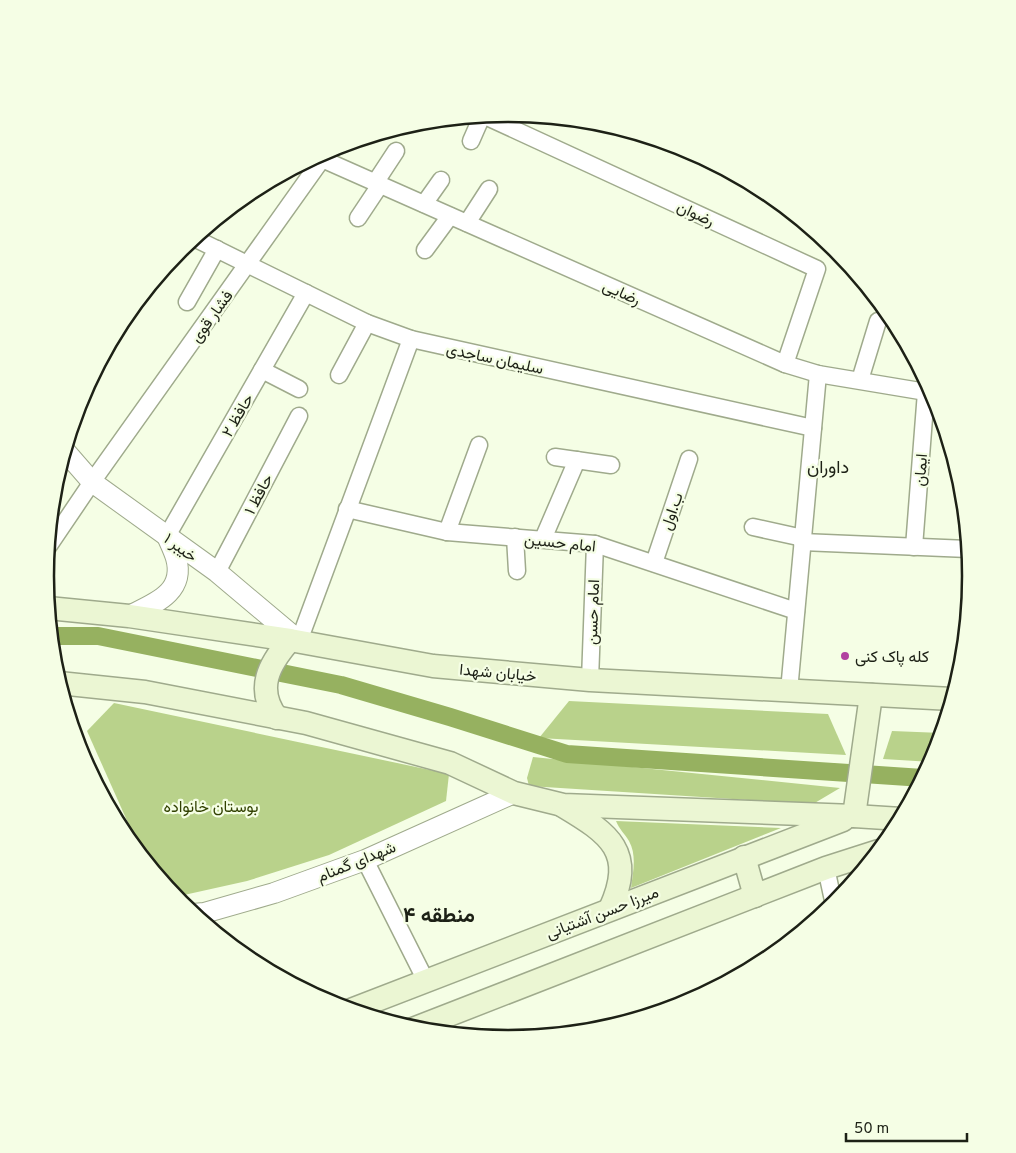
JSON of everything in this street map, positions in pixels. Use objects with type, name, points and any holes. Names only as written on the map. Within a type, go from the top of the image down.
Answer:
[{"type":"main road","name":"خیابان شهدا","points":[[55,609],[129,616],[294,640],[433,666],[590,680],[946,699]]},
{"type":"main road","points":[[278,718],[269,706],[266,695],[266,682],[272,664],[279,652],[294,640]]},
{"type":"main road","points":[[67,684],[145,692],[306,723],[450,763],[514,793],[562,805],[855,805],[893,817]]},
{"type":"main road","points":[[855,805],[871,695]]},
{"type":"main road","points":[[562,805],[599,829],[614,846],[620,861],[621,877],[618,892],[610,909]]},
{"type":"main road","name":"میرزا حسن آشتیانی","points":[[360,1006],[744,857],[855,805]]},
{"type":"main road","points":[[744,857],[755,896]]},
{"type":"main road","points":[[432,1024],[826,868],[864,858]]},
{"type":"street","name":"رضوان","points":[[497,122],[817,268],[786,364]]},
{"type":"street","points":[[471,141],[480,123]]},
{"type":"street","points":[[358,218],[396,152]]},
{"type":"street","name":"رضایی","points":[[331,158],[378,184],[786,364],[818,374],[921,389]]},
{"type":"street","name":"فشار قوی","points":[[57,529],[319,164]]},
{"type":"street","points":[[424,204],[441,180]]},
{"type":"street","points":[[467,223],[489,189]]},
{"type":"street","points":[[425,250],[450,216]]},
{"type":"street","name":"سلیمان ساجدی","points":[[201,241],[367,323],[411,339],[813,428]]},
{"type":"street","points":[[187,302],[217,249]]},
{"type":"street","name":"حافظ ۲","points":[[166,536],[306,293]]},
{"type":"street","points":[[860,380],[878,321]]},
{"type":"street","points":[[339,374],[367,323]]},
{"type":"street","points":[[294,640],[347,508],[411,339]]},
{"type":"street","points":[[262,370],[298,389]]},
{"type":"street","points":[[789,691],[818,374]]},
{"type":"street","name":"ایمان","points":[[914,547],[928,403]]},
{"type":"street","name":"حافظ ۱","points":[[217,572],[299,416]]},
{"type":"street","points":[[447,532],[479,445]]},
{"type":"street","name":"خیبر ۱","points":[[70,456],[92,482],[217,572],[294,640]]},
{"type":"street","points":[[555,457],[611,465]]},
{"type":"street","name":"ب.اول","points":[[654,563],[689,459]]},
{"type":"street","points":[[543,539],[577,460]]},
{"type":"street","name":"امام حسین","points":[[347,508],[447,532],[595,544],[796,611]]},
{"type":"street","points":[[753,527],[803,540],[961,549]]},
{"type":"street","points":[[129,616],[158,602],[167,595],[175,584],[177,572],[176,559],[166,536]]},
{"type":"street","points":[[515,537],[517,571]]},
{"type":"street","name":"امام حسن","points":[[590,680],[595,544]]},
{"type":"street","name":"شهدای گمنام","points":[[203,913],[274,893],[365,860],[514,793]]},
{"type":"street","points":[[365,860],[426,981]]},
{"type":"street","points":[[826,868],[832,895]]},
{"type":"green space","points":[[569,701],[828,714],[846,755],[539,738]]},
{"type":"green space","name":"بوستان خانواده","points":[[114,703],[449,774],[446,801],[329,855],[247,881],[184,895],[166,876],[132,831],[87,731]]},
{"type":"green space","points":[[892,731],[934,733],[923,761],[883,759]]},
{"type":"green space","points":[[533,757],[840,788],[813,804],[529,786],[527,778]]},
{"type":"green space","points":[[616,821],[781,828],[631,888],[634,864],[633,852],[629,841]]},
{"type":"waterway","points":[[58,636],[98,636],[341,685],[567,754],[915,777]]},
{"type":"place","name":"کله پاک کنی","points":[[845,656]]},
{"type":"district","name":"داوران","points":[[828,467]]},
{"type":"district","name":"منطقه ۴","points":[[439,915]]}]
